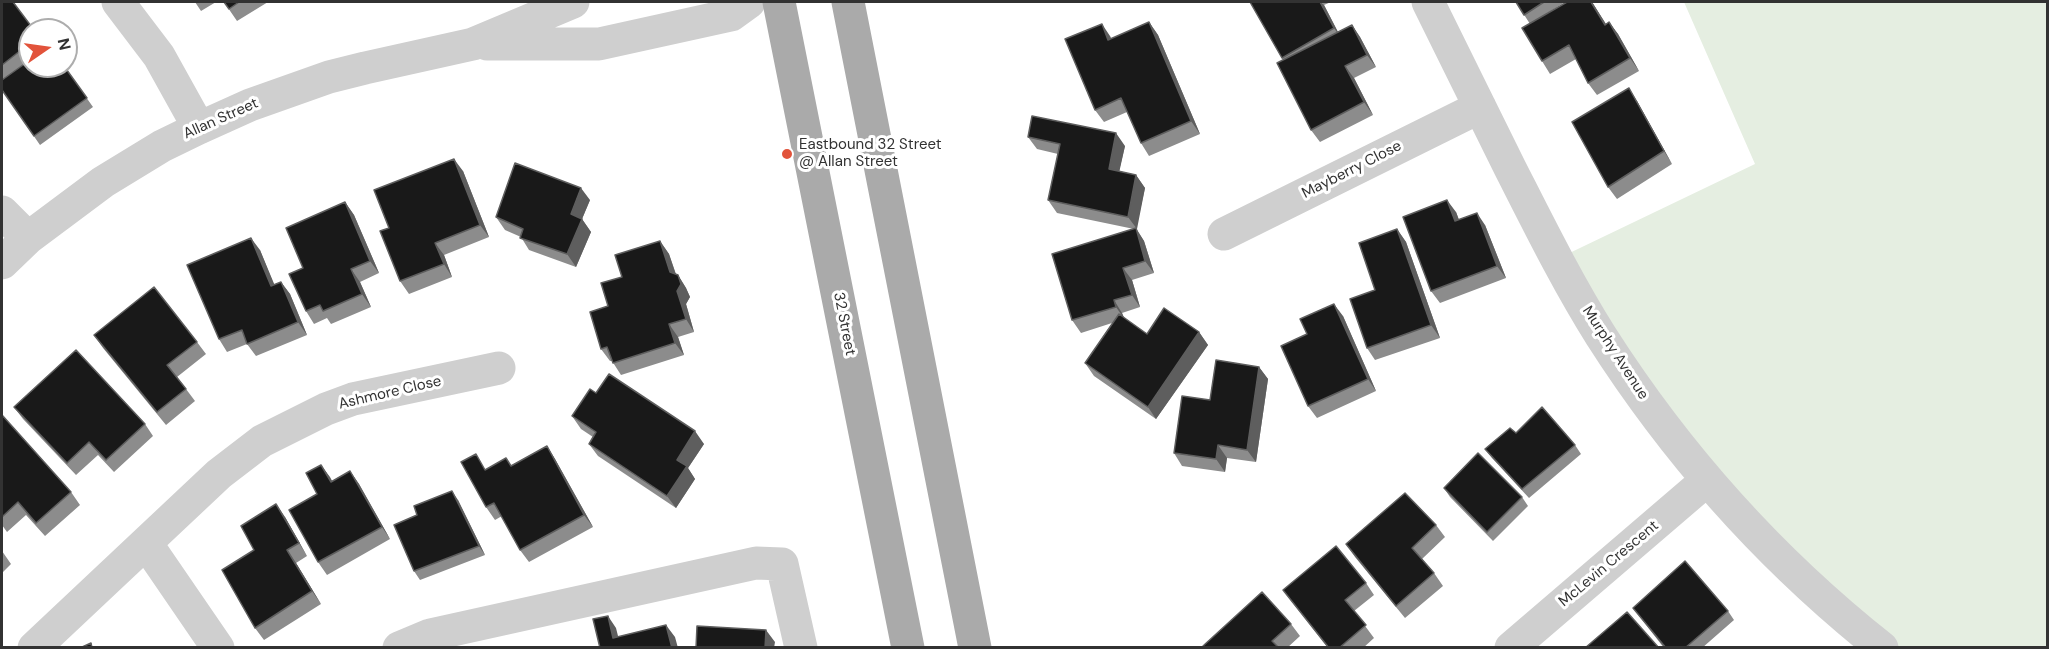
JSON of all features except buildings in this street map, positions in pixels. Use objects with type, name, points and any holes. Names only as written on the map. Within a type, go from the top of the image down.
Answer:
[{"type":"main road","name":"32 Street","points":[[779,2],[909,648]]},
{"type":"main road","points":[[848,2],[975,648]]},
{"type":"street","points":[[118,2],[159,56],[199,129]]},
{"type":"street","name":"Allan Street","points":[[2,263],[28,238],[103,182],[162,146],[250,105],[329,77],[473,44],[573,2]]},
{"type":"street","name":"Allan Street","points":[[473,44],[599,44],[731,15],[749,2]]},
{"type":"street","name":"Murphy Avenue","points":[[1428,2],[1557,259],[1601,335],[1648,404],[1707,480],[1777,556],[1871,645]]},
{"type":"street","name":"Mayberry Close","points":[[1224,234],[1480,107]]},
{"type":"street","points":[[2,212],[28,238]]},
{"type":"street","name":"Ashmore Close","points":[[34,648],[219,474],[262,441],[326,409],[353,399],[499,368]]},
{"type":"street","name":"McLevin Crescent","points":[[1511,648],[1707,480]]},
{"type":"street","points":[[146,543],[218,648]]},
{"type":"street","points":[[399,648],[430,635],[756,563],[782,564],[801,648]]},
{"type":"shaded area","points":[[1684,2],[2047,2],[2047,647],[1882,647],[1777,556],[1557,259],[1755,164]]},
{"type":"place","name":"Eastbound 32 Street @ Allan Street","points":[[787,154]]}]
